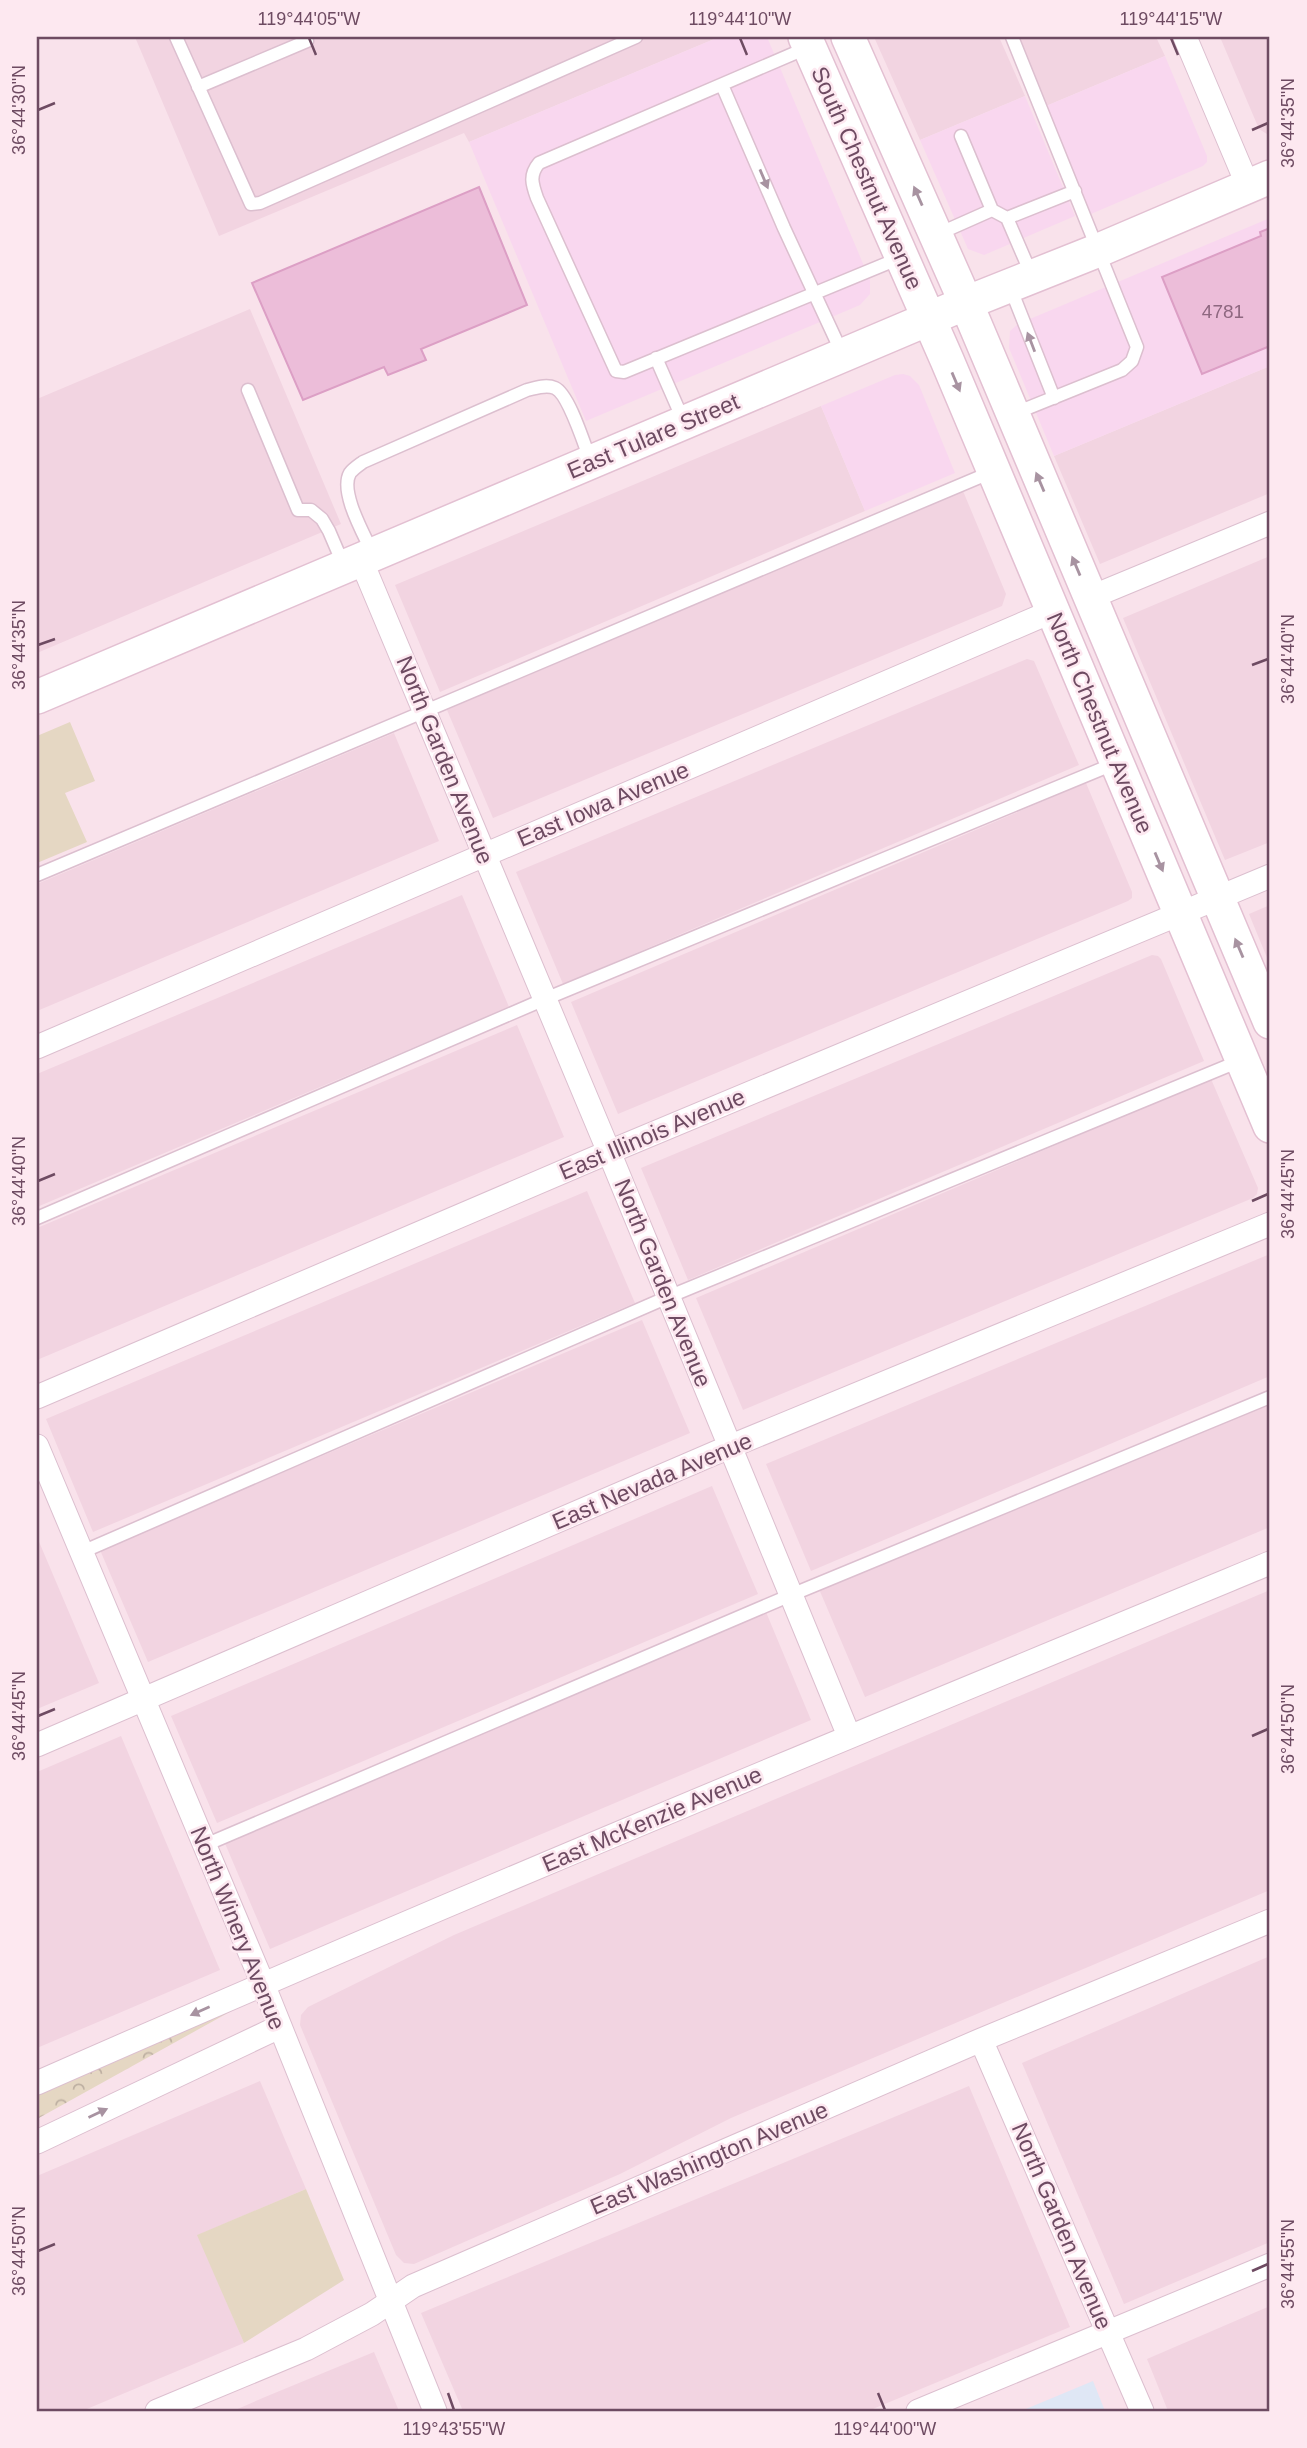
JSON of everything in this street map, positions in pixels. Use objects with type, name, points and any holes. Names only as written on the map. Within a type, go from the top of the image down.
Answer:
[{"type":"main road","name":"South Chestnut Avenue","points":[[848,37],[966,303]]},
{"type":"main road","name":"South Chestnut Avenue","points":[[807,42],[929,319]]},
{"type":"main road","name":"East Tulare Street","points":[[37,697],[966,303],[1100,250],[1259,182]]},
{"type":"main road","name":"North Chestnut Avenue","points":[[966,303],[1270,1022]]},
{"type":"main road","name":"North Chestnut Avenue","points":[[929,319],[1270,1126]]},
{"type":"main road","points":[[1053,611],[1061,611],[1075,618],[1121,717],[1132,730],[1153,746]]},
{"type":"street","points":[[1185,37],[1259,182]]},
{"type":"street","points":[[1089,598],[1270,523]]},
{"type":"street","name":"North Garden Avenue","points":[[360,561],[426,710],[849,1736]]},
{"type":"street","name":"East Iowa Avenue","points":[[37,1046],[1053,611]]},
{"type":"street","name":"East Illinois Avenue","points":[[37,1397],[609,1152],[1270,877]]},
{"type":"street","name":"East Nevada Avenue","points":[[37,1745],[729,1447],[1270,1224]]},
{"type":"street","name":"North Winery Avenue","points":[[37,1446],[263,1983],[435,2411]]},
{"type":"street","name":"East McKenzie Avenue","points":[[37,2083],[263,1983],[849,1736],[1270,1563]]},
{"type":"street","name":"East Washington Avenue","points":[[157,2411],[306,2349],[372,2314],[413,2286],[981,2040],[1270,1921]]},
{"type":"street","points":[[37,2142],[279,2027]]},
{"type":"street","name":"North Garden Avenue","points":[[981,2040],[1142,2411]]},
{"type":"street","points":[[918,2411],[1270,2265]]},
{"type":"lane","points":[[176,37],[251,204],[260,204],[636,37]]},
{"type":"lane","points":[[1012,37],[1137,347],[1132,361],[1122,370],[1012,415]]},
{"type":"lane","points":[[198,87],[307,41]]},
{"type":"lane","points":[[807,42],[722,85],[539,163],[531,178],[537,198],[616,371],[624,372],[902,257]]},
{"type":"lane","points":[[722,85],[784,229],[843,355]]},
{"type":"lane","points":[[961,136],[992,210],[1007,218],[1021,281],[1054,398]]},
{"type":"lane","points":[[1007,218],[1075,191]]},
{"type":"lane","points":[[936,235],[992,210]]},
{"type":"lane","points":[[656,358],[684,423]]},
{"type":"lane","points":[[360,561],[346,485],[351,473],[363,462],[527,390],[543,386],[556,388],[565,397],[592,462]]},
{"type":"lane","points":[[248,390],[298,510],[311,510],[322,519],[360,561]]},
{"type":"lane","points":[[37,875],[994,471]]},
{"type":"lane","points":[[37,1218],[545,999],[1116,763]]},
{"type":"lane","points":[[82,1552],[668,1297],[1242,1060]]},
{"type":"lane","points":[[205,1845],[791,1595],[1270,1397]]},
{"type":"shaded area","points":[[135,37],[719,37],[469,142],[464,133],[219,236]]},
{"type":"shaded area","points":[[719,37],[767,37],[870,280],[870,294],[860,305],[586,421],[469,142]]},
{"type":"shaded area","points":[[874,37],[999,37],[1025,96],[920,140]]},
{"type":"shaded area","points":[[1017,37],[1156,37],[1165,56],[1046,106]]},
{"type":"shaded area","points":[[1220,37],[1270,37],[1270,136],[1259,129]]},
{"type":"shaded area","points":[[1165,56],[1207,156],[1207,162],[1091,214],[1046,106]]},
{"type":"shaded area","points":[[1025,96],[1075,216],[984,255],[968,249],[920,140]]},
{"type":"shaded area","points":[[1270,218],[1270,366],[1054,456],[1009,348],[1010,331],[1018,324]]},
{"type":"shaded area","points":[[250,309],[341,524],[37,653],[37,399]]},
{"type":"shaded area","points":[[1270,366],[1270,493],[1100,564],[1054,456]]},
{"type":"shaded area","points":[[903,374],[910,376],[919,385],[955,473],[865,511],[821,406]]},
{"type":"shaded area","points":[[821,406],[865,511],[440,692],[395,585]]},
{"type":"shaded area","points":[[963,491],[1006,594],[1002,606],[493,818],[447,710]]},
{"type":"shaded area","points":[[1270,556],[1270,842],[1225,860],[1123,618]]},
{"type":"shaded area","points":[[1027,659],[1034,661],[1079,765],[563,984],[516,872]]},
{"type":"shaded area","points":[[394,733],[439,841],[37,1011],[37,884]]},
{"type":"shaded area","points":[[1086,783],[1132,892],[1132,898],[1128,901],[618,1114],[571,1002]]},
{"type":"shaded area","points":[[462,895],[509,1007],[37,1207],[37,1074]]},
{"type":"shaded area","points":[[1270,905],[1270,965],[1249,914]]},
{"type":"shaded area","points":[[1152,955],[1161,959],[1204,1061],[688,1280],[641,1168]]},
{"type":"shaded area","points":[[517,1025],[564,1137],[37,1360],[37,1228]]},
{"type":"shaded area","points":[[1211,1079],[1258,1188],[1253,1198],[743,1410],[696,1298]]},
{"type":"shaded area","points":[[587,1191],[635,1303],[93,1532],[46,1419]]},
{"type":"shaded area","points":[[1270,1254],[1270,1376],[811,1571],[766,1464]]},
{"type":"shaded area","points":[[642,1320],[690,1433],[148,1662],[100,1550]]},
{"type":"shaded area","points":[[1270,1397],[1270,1527],[865,1697],[819,1589]]},
{"type":"shaded area","points":[[712,1486],[758,1594],[217,1823],[171,1716]]},
{"type":"shaded area","points":[[37,1537],[99,1683],[37,1709]]},
{"type":"shaded area","points":[[1270,1590],[1270,1890],[731,2118],[620,2174],[414,2264],[404,2263],[396,2255],[300,2025],[301,2015],[308,2007],[454,1935]]},
{"type":"shaded area","points":[[766,1612],[811,1720],[270,1949],[224,1841]]},
{"type":"shaded area","points":[[121,1736],[220,1970],[37,2048],[37,1772]]},
{"type":"shaded area","points":[[1270,1956],[1270,2242],[1124,2304],[1022,2063]]},
{"type":"shaded area","points":[[260,2081],[306,2189],[198,2235],[244,2343],[82,2411],[37,2411],[37,2176]]},
{"type":"shaded area","points":[[969,2086],[1070,2327],[868,2411],[463,2411],[421,2313]]},
{"type":"shaded area","points":[[1270,2306],[1270,2411],[1168,2411],[1147,2359]]},
{"type":"shaded area","points":[[374,2352],[399,2411],[233,2411],[265,2397]]},
{"type":"shaded area","points":[[1093,2381],[1105,2411],[1021,2411]]},
{"type":"green space","points":[[70,722],[95,781],[65,793],[87,842],[37,863],[37,736]]},
{"type":"green space","points":[[235,2009],[37,2119],[37,2094]]},
{"type":"green space","points":[[306,2189],[344,2280],[244,2343],[197,2235]]},
{"type":"building","points":[[479,187],[527,305],[421,349],[426,360],[388,375],[384,367],[303,400],[252,283]]},
{"type":"building","points":[[1270,228],[1270,346],[1202,374],[1162,277],[1261,236],[1260,232]]}]
